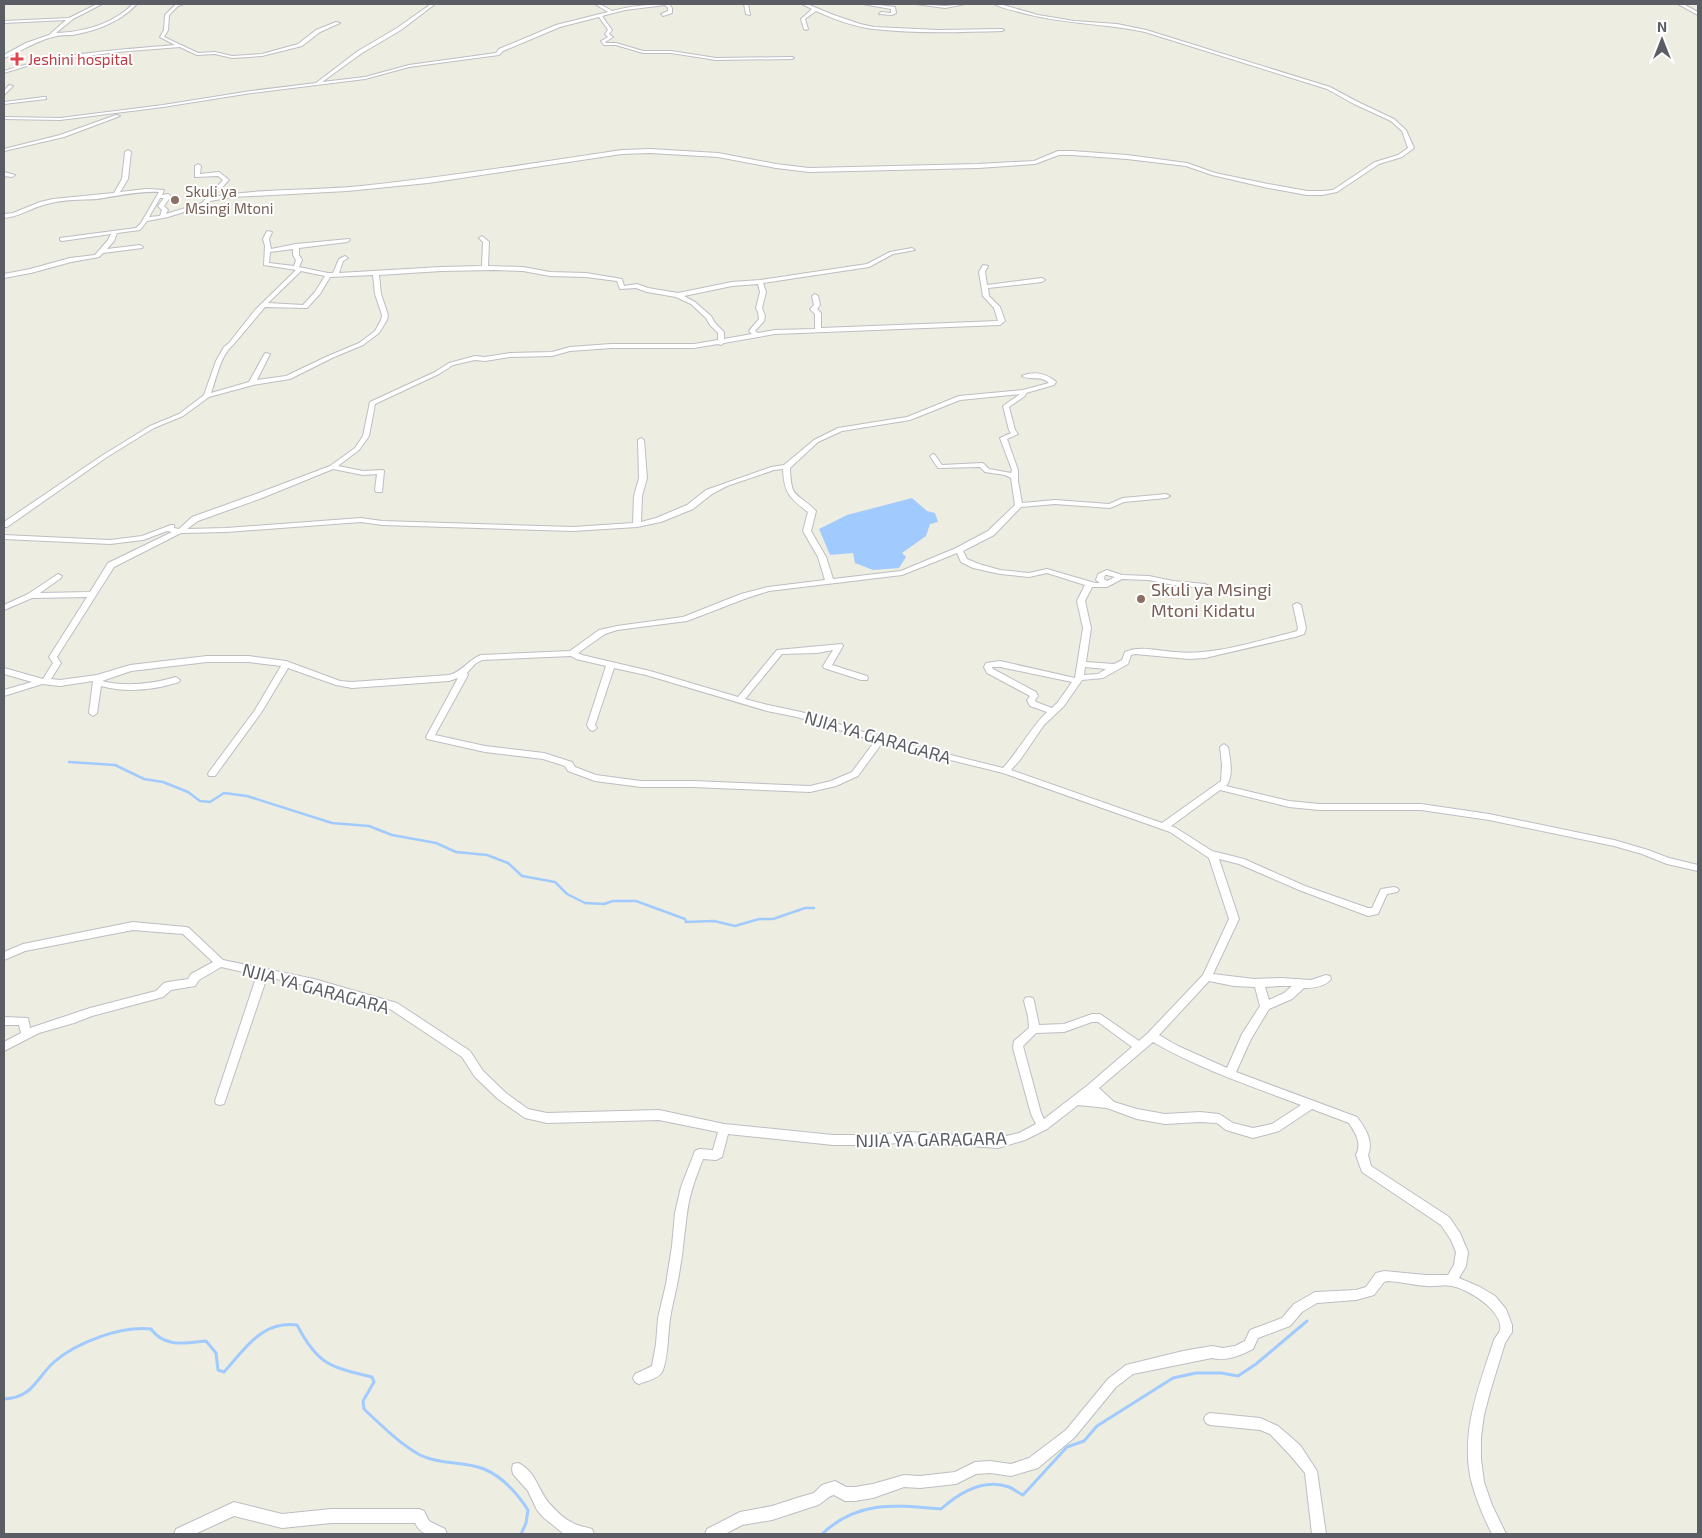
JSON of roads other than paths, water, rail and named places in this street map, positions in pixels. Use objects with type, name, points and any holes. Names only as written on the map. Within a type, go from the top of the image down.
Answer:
[{"type":"street","points":[[51,36],[70,19],[100,4]]},
{"type":"street","points":[[4,57],[10,52],[51,36],[73,34],[114,21],[135,4]]},
{"type":"street","points":[[182,4],[177,5],[167,15],[166,30],[162,37],[196,54],[215,53],[232,57],[262,55],[300,45],[318,30],[338,23]]},
{"type":"street","points":[[316,85],[360,52],[398,29],[433,4]]},
{"type":"street","points":[[597,4],[613,13]]},
{"type":"street","points":[[4,118],[60,119],[365,78],[408,66],[475,59],[497,54],[501,50],[558,26],[600,17],[625,9],[666,4],[670,8],[670,12],[663,15]]},
{"type":"street","points":[[746,4],[748,14]]},
{"type":"street","points":[[804,4],[814,10],[859,26],[878,29],[939,31],[957,29],[1002,30]]},
{"type":"street","points":[[865,4],[893,8],[894,13],[881,14],[865,4]]},
{"type":"street","points":[[918,4],[944,6],[963,4]]},
{"type":"street","points":[[145,220],[195,207],[208,200],[233,195],[428,181],[622,152],[650,151],[718,155],[809,170],[978,166],[1035,162],[1058,153],[1072,153],[1127,157],[1187,165],[1214,174],[1268,186],[1307,193],[1322,193],[1335,191],[1378,163],[1400,156],[1411,148],[1407,142],[1406,132],[1395,120],[1350,101],[1334,90],[1146,31],[1117,25],[1074,22],[1037,16],[996,4]]},
{"type":"street","points":[[1680,4],[1698,14]]},
{"type":"street","points":[[806,29],[803,19],[814,10]]},
{"type":"street","points":[[28,21],[32,16],[40,16],[46,13]]},
{"type":"street","points":[[600,17],[610,30],[607,34],[611,37],[603,41],[604,44],[616,44],[643,52],[671,52],[716,59],[792,58]]},
{"type":"street","points":[[4,22],[70,19]]},
{"type":"street","points":[[4,72],[43,61],[117,51],[182,46]]},
{"type":"street","points":[[4,52],[10,52]]},
{"type":"street","points":[[4,94],[11,86]]},
{"type":"street","points":[[4,104],[44,98]]},
{"type":"street","points":[[4,150],[62,136],[136,109]]},
{"type":"street","points":[[117,193],[126,179],[128,152]]},
{"type":"street","points":[[198,166],[197,176],[219,174],[226,180],[208,200]]},
{"type":"street","points":[[4,174],[12,175]]},
{"type":"street","points":[[4,223],[11,217],[47,202],[100,197],[117,193],[162,191],[138,229],[62,239]]},
{"type":"street","points":[[159,197],[168,196],[161,206],[165,210],[162,217]]},
{"type":"street","points":[[4,216],[11,217]]},
{"type":"street","points":[[4,276],[70,260],[97,256],[111,241],[115,232]]},
{"type":"street","points":[[269,232],[266,239],[268,246],[266,264],[331,275],[485,268],[522,269],[550,274],[620,280],[622,288],[639,287],[678,295],[693,303],[709,317],[712,324],[721,332],[720,343]]},
{"type":"street","points":[[482,238],[486,239],[485,268]]},
{"type":"street","points":[[268,250],[347,240]]},
{"type":"street","points":[[207,396],[211,379],[223,353],[263,305],[298,268],[299,260],[296,256],[296,246]]},
{"type":"street","points":[[102,251],[140,247]]},
{"type":"street","points":[[678,295],[732,284],[760,282],[868,265],[892,253],[912,250]]},
{"type":"street","points":[[263,305],[305,308],[344,258]]},
{"type":"street","points":[[4,693],[42,682],[57,664],[54,657],[111,565],[190,521],[332,467],[357,449],[366,436],[372,403],[437,373],[456,361],[476,358],[491,359],[510,355],[552,354],[570,348],[694,346],[775,332],[818,329],[1000,324],[1002,321],[997,307],[986,296],[982,272],[985,266]]},
{"type":"street","points":[[4,525],[105,456],[152,427],[181,415],[207,396],[252,383],[296,375],[330,357],[361,344],[383,324],[385,315],[378,294],[376,274]]},
{"type":"street","points":[[986,287],[1042,280]]},
{"type":"street","points":[[756,335],[752,331],[760,325],[762,319],[759,308],[763,292],[760,282]]},
{"type":"street","points":[[815,296],[817,305],[813,309],[818,313],[818,329]]},
{"type":"street","points":[[252,383],[267,354]]},
{"type":"street","points":[[4,537],[110,542],[143,538],[167,529],[226,530],[361,520],[382,523],[554,529],[638,525],[658,520],[690,506],[709,492],[726,485],[773,468],[786,467],[816,441],[840,429],[908,419],[959,398],[1022,392],[1049,386],[1053,382],[1043,376],[1025,376]]},
{"type":"street","points":[[1019,506],[1013,476],[1015,470],[1004,438],[1015,434],[1012,430],[1006,406],[1023,395],[1022,392]]},
{"type":"street","points":[[638,525],[638,496],[643,478],[641,440]]},
{"type":"street","points":[[933,456],[940,467],[982,465],[987,472],[1006,473],[1013,476]]},
{"type":"street","points":[[332,467],[363,473],[381,471],[379,490]]},
{"type":"street","points":[[786,467],[788,490],[794,499],[812,511],[807,530],[822,557],[830,582]]},
{"type":"street","points":[[880,740],[855,774],[833,784],[810,789],[693,784],[641,784],[596,778],[571,770],[569,764],[544,756],[485,749],[430,736],[464,675],[475,660],[481,658],[572,653],[602,632],[684,619],[768,589],[902,573],[959,550],[991,533],[1019,506],[1055,502],[1110,506],[1123,500],[1166,496]]},
{"type":"street","points":[[959,550],[964,560],[976,566],[1000,572],[1029,575],[1047,571],[1099,587],[1107,585],[1100,580],[1102,574],[1107,572],[1122,577],[1149,578],[1166,582],[1205,586]]},
{"type":"street","points":[[4,608],[31,596],[58,576]]},
{"type":"street","points":[[1005,771],[1052,711],[1061,704],[1078,680],[1087,628],[1081,601],[1089,584]]},
{"type":"street","points":[[31,596],[94,594]]},
{"type":"street","points":[[1052,711],[1033,704],[1031,700],[1034,696],[1033,694],[990,671],[989,665],[1000,664],[1078,680],[1100,676],[1125,662],[1128,654],[1134,651],[1189,656],[1205,655],[1298,634],[1302,628],[1297,605]]},
{"type":"street","points":[[740,700],[780,652],[817,650],[838,646],[827,666],[864,678]]},
{"type":"street","name":"NJIA YA GARAGARA","points":[[4,956],[23,948],[133,926],[186,931],[220,963],[314,983],[393,1006],[466,1054],[479,1074],[502,1096],[525,1113],[547,1118],[658,1115],[724,1129],[833,1140],[911,1137],[998,1143],[1021,1138],[1043,1126],[1092,1088],[1152,1036],[1206,977],[1234,919],[1211,854],[1164,826],[1005,771],[880,740],[798,714],[579,657],[572,653]]},
{"type":"street","points":[[4,671],[42,682],[60,683],[97,680],[130,668],[207,659],[249,659],[286,664],[339,683],[352,685],[449,678],[464,675]]},
{"type":"street","points":[[212,774],[258,711],[286,664]]},
{"type":"street","points":[[593,728],[591,725],[611,664]]},
{"type":"street","points":[[1081,664],[1115,668]]},
{"type":"street","points":[[97,680],[110,685],[138,686],[158,685],[176,680]]},
{"type":"street","points":[[93,713],[97,680]]},
{"type":"street","points":[[1164,826],[1225,782],[1224,747]]},
{"type":"street","points":[[1220,787],[1289,804],[1319,807],[1421,807],[1489,817],[1614,843],[1667,861],[1698,868]]},
{"type":"street","points":[[1211,854],[1241,861],[1310,891],[1368,912],[1375,910],[1384,892],[1394,890]]},
{"type":"street","points":[[4,1047],[36,1030],[90,1012],[159,994],[168,986],[189,984],[195,977],[220,963]]},
{"type":"street","points":[[220,1101],[263,973]]},
{"type":"street","points":[[1206,977],[1259,983],[1284,982],[1301,984],[1320,983],[1326,978]]},
{"type":"street","points":[[1259,983],[1265,1006]]},
{"type":"street","points":[[1230,1074],[1242,1044],[1265,1006],[1288,996],[1301,984]]},
{"type":"street","points":[[1029,1001],[1034,1029]]},
{"type":"street","points":[[1043,1126],[1036,1114],[1018,1048],[1018,1044],[1034,1029],[1064,1028],[1092,1018],[1100,1018],[1140,1047]]},
{"type":"street","points":[[4,1021],[24,1021],[26,1035]]},
{"type":"street","points":[[1152,1036],[1174,1049],[1230,1074],[1353,1120],[1365,1144],[1365,1150],[1362,1155],[1366,1169],[1445,1221],[1456,1236],[1462,1252],[1460,1266],[1451,1280]]},
{"type":"street","points":[[1092,1088],[1110,1105]]},
{"type":"street","points":[[1077,1100],[1110,1105],[1137,1114],[1165,1118],[1200,1116],[1219,1119],[1230,1127],[1253,1133],[1275,1128],[1310,1105]]},
{"type":"street","points":[[638,1378],[650,1374],[657,1369],[664,1318],[678,1246],[681,1213],[687,1187],[699,1154],[716,1156],[718,1154],[724,1129]]},
{"type":"street","points":[[712,1534],[740,1519],[772,1513],[800,1504],[818,1498],[827,1490],[835,1488],[845,1494],[855,1494],[873,1491],[904,1481],[920,1482],[956,1478],[974,1468],[990,1467],[1011,1470],[1034,1463],[1070,1434],[1112,1383],[1130,1369],[1183,1356],[1212,1352],[1222,1354],[1236,1351],[1249,1345],[1254,1334],[1286,1322],[1298,1308],[1315,1298],[1356,1295],[1370,1291],[1380,1277],[1390,1275],[1411,1279],[1451,1280],[1479,1292],[1500,1306],[1507,1329],[1505,1335],[1500,1340],[1478,1406],[1474,1434],[1473,1464],[1482,1496],[1499,1534]]},
{"type":"street","points":[[1210,1419],[1260,1424],[1274,1430],[1295,1450],[1310,1471],[1319,1534]]},
{"type":"street","points":[[518,1469],[533,1486],[542,1505],[549,1513],[569,1529],[587,1534]]},
{"type":"street","points":[[180,1534],[226,1511],[234,1509],[282,1521],[331,1516],[419,1516],[424,1526],[440,1534]]},
{"type":"water","points":[[912,498],[927,511],[935,513],[938,522],[930,524],[926,536],[902,553],[906,557],[899,568],[873,570],[855,563],[853,553],[830,555],[819,529],[847,515]]},
{"type":"waterway","points":[[69,762],[115,765],[144,779],[163,782],[188,792],[200,801],[210,802],[224,793],[247,796],[332,823],[369,826],[392,835],[436,843],[456,852],[487,855],[508,863],[522,876],[555,882],[567,894],[585,903],[604,904],[613,901],[636,901],[685,919],[686,922],[714,921],[735,926],[759,919],[773,919],[805,908],[814,908]]},
{"type":"waterway","points":[[822,1534],[849,1515],[864,1510],[893,1506],[941,1509],[964,1493],[990,1484],[1009,1487],[1023,1495],[1067,1447],[1084,1441],[1097,1426],[1173,1378],[1196,1373],[1221,1373],[1238,1376],[1256,1364],[1307,1321]]},
{"type":"waterway","points":[[4,1399],[14,1398],[28,1391],[54,1362],[75,1348],[113,1333],[126,1330],[151,1329],[169,1342],[206,1341],[216,1353],[218,1370],[224,1372],[247,1346],[264,1332],[274,1327],[297,1325],[312,1349],[327,1362],[335,1367],[372,1377],[374,1382],[363,1401],[364,1409],[405,1446],[428,1458],[484,1469],[497,1476],[509,1486],[528,1510],[526,1523],[521,1534]]},
{"type":"place","name":"Jeshini hospital","points":[[17,59]]},
{"type":"place","name":"Skuli ya Msingi Mtoni","points":[[175,200]]},
{"type":"place","name":"Skuli ya Msingi Mtoni Kidatu","points":[[1141,599]]}]
